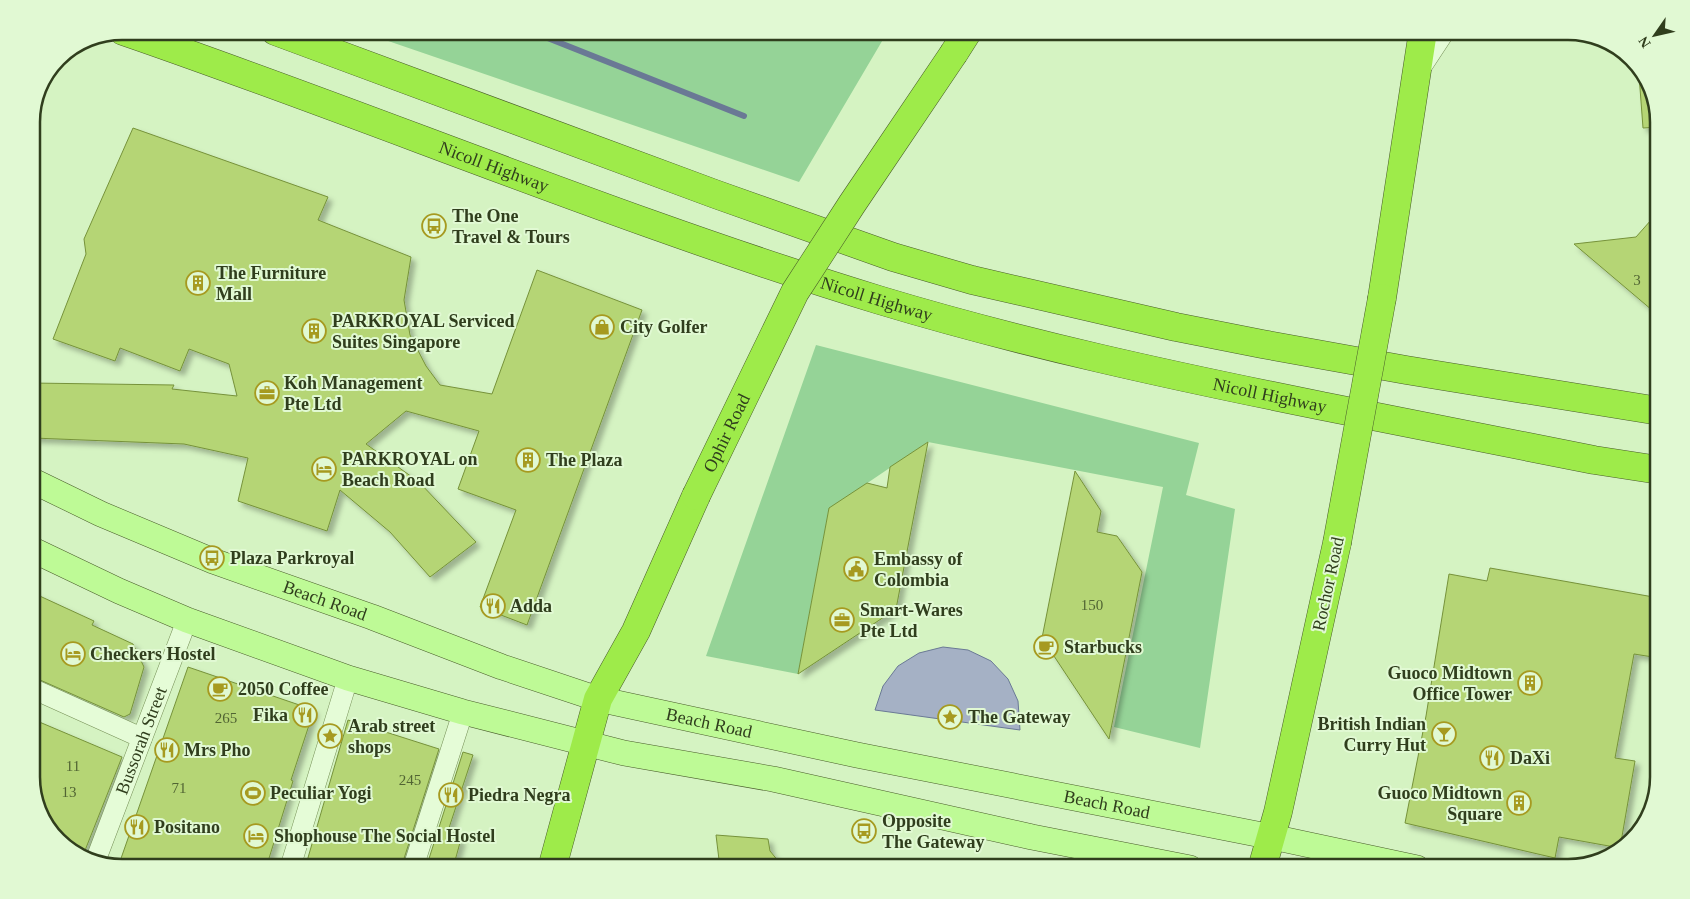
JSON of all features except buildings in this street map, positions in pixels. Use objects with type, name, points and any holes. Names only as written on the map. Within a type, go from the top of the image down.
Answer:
[{"type":"highway","name":"Nicoll Highway","points":[[149,40],[247,74],[656,226],[876,299],[958,323],[1165,374],[1577,457],[1650,469]]},
{"type":"highway","points":[[299,40],[715,194],[893,257],[972,280],[1176,327],[1262,344],[1406,370],[1650,410]]},
{"type":"highway","name":"Rochor Road","points":[[1265,859],[1272,837],[1337,543],[1382,298],[1422,40]]},
{"type":"highway","name":"Ophir Road","points":[[554,859],[598,699],[636,631],[696,496],[795,292],[961,42]]},
{"type":"main road","name":"Beach Road","points":[[40,484],[101,514],[213,561],[372,617],[502,667],[598,699],[866,757],[1375,859]]},
{"type":"main road","points":[[40,553],[119,591],[187,620],[348,678],[463,712],[624,753],[773,779],[1146,859]]},
{"type":"street","points":[[1418,72],[1439,40]]},
{"type":"street","name":"Bussorah Street","points":[[98,855],[187,620]]},
{"type":"street","points":[[293,859],[348,678]]},
{"type":"street","points":[[40,692],[142,738]]},
{"type":"street","points":[[416,859],[463,712]]},
{"type":"green space","points":[[385,40],[883,40],[799,182]]},
{"type":"green space","points":[[816,345],[1199,443],[1186,495],[1235,509],[1200,748],[1114,727],[1163,487],[928,442],[829,509],[798,674],[706,656]]},
{"type":"water","points":[[943,647],[968,650],[991,661],[1008,679],[1018,701],[1020,730],[875,710],[883,686],[898,666],[919,653]]},
{"type":"waterway","points":[[553,40],[744,116]]},
{"type":"place","name":"The One Travel & Tours","points":[[434,226]]},
{"type":"place","name":"The Furniture Mall","points":[[198,283]]},
{"type":"place","name":"City Golfer","points":[[602,327]]},
{"type":"place","name":"PARKROYAL Serviced Suites Singapore","points":[[314,331]]},
{"type":"place","name":"Koh Management Pte Ltd","points":[[267,393]]},
{"type":"place","name":"The Plaza","points":[[528,460]]},
{"type":"place","name":"PARKROYAL on Beach Road","points":[[324,469]]},
{"type":"place","name":"Plaza Parkroyal","points":[[212,558]]},
{"type":"place","name":"Embassy of Colombia","points":[[856,569]]},
{"type":"place","name":"Adda","points":[[493,606]]},
{"type":"place","name":"Smart-Wares Pte Ltd","points":[[842,620]]},
{"type":"place","name":"Starbucks","points":[[1046,647]]},
{"type":"place","name":"Checkers Hostel","points":[[73,654]]},
{"type":"place","name":"Guoco Midtown Office Tower","points":[[1530,683]]},
{"type":"place","name":"2050 Coffee","points":[[220,689]]},
{"type":"place","name":"Fika","points":[[305,715]]},
{"type":"place","name":"The Gateway","points":[[950,717]]},
{"type":"place","name":"British Indian Curry Hut","points":[[1444,734]]},
{"type":"place","name":"Arab street shops","points":[[330,736]]},
{"type":"place","name":"Mrs Pho","points":[[167,750]]},
{"type":"place","name":"DaXi","points":[[1492,758]]},
{"type":"place","name":"Peculiar Yogi","points":[[253,793]]},
{"type":"place","name":"Piedra Negra","points":[[451,795]]},
{"type":"place","name":"Guoco Midtown Square","points":[[1519,803]]},
{"type":"place","name":"Positano","points":[[137,827]]},
{"type":"place","name":"Opposite The Gateway","points":[[864,831]]},
{"type":"place","name":"Shophouse The Social Hostel","points":[[256,836]]}]
